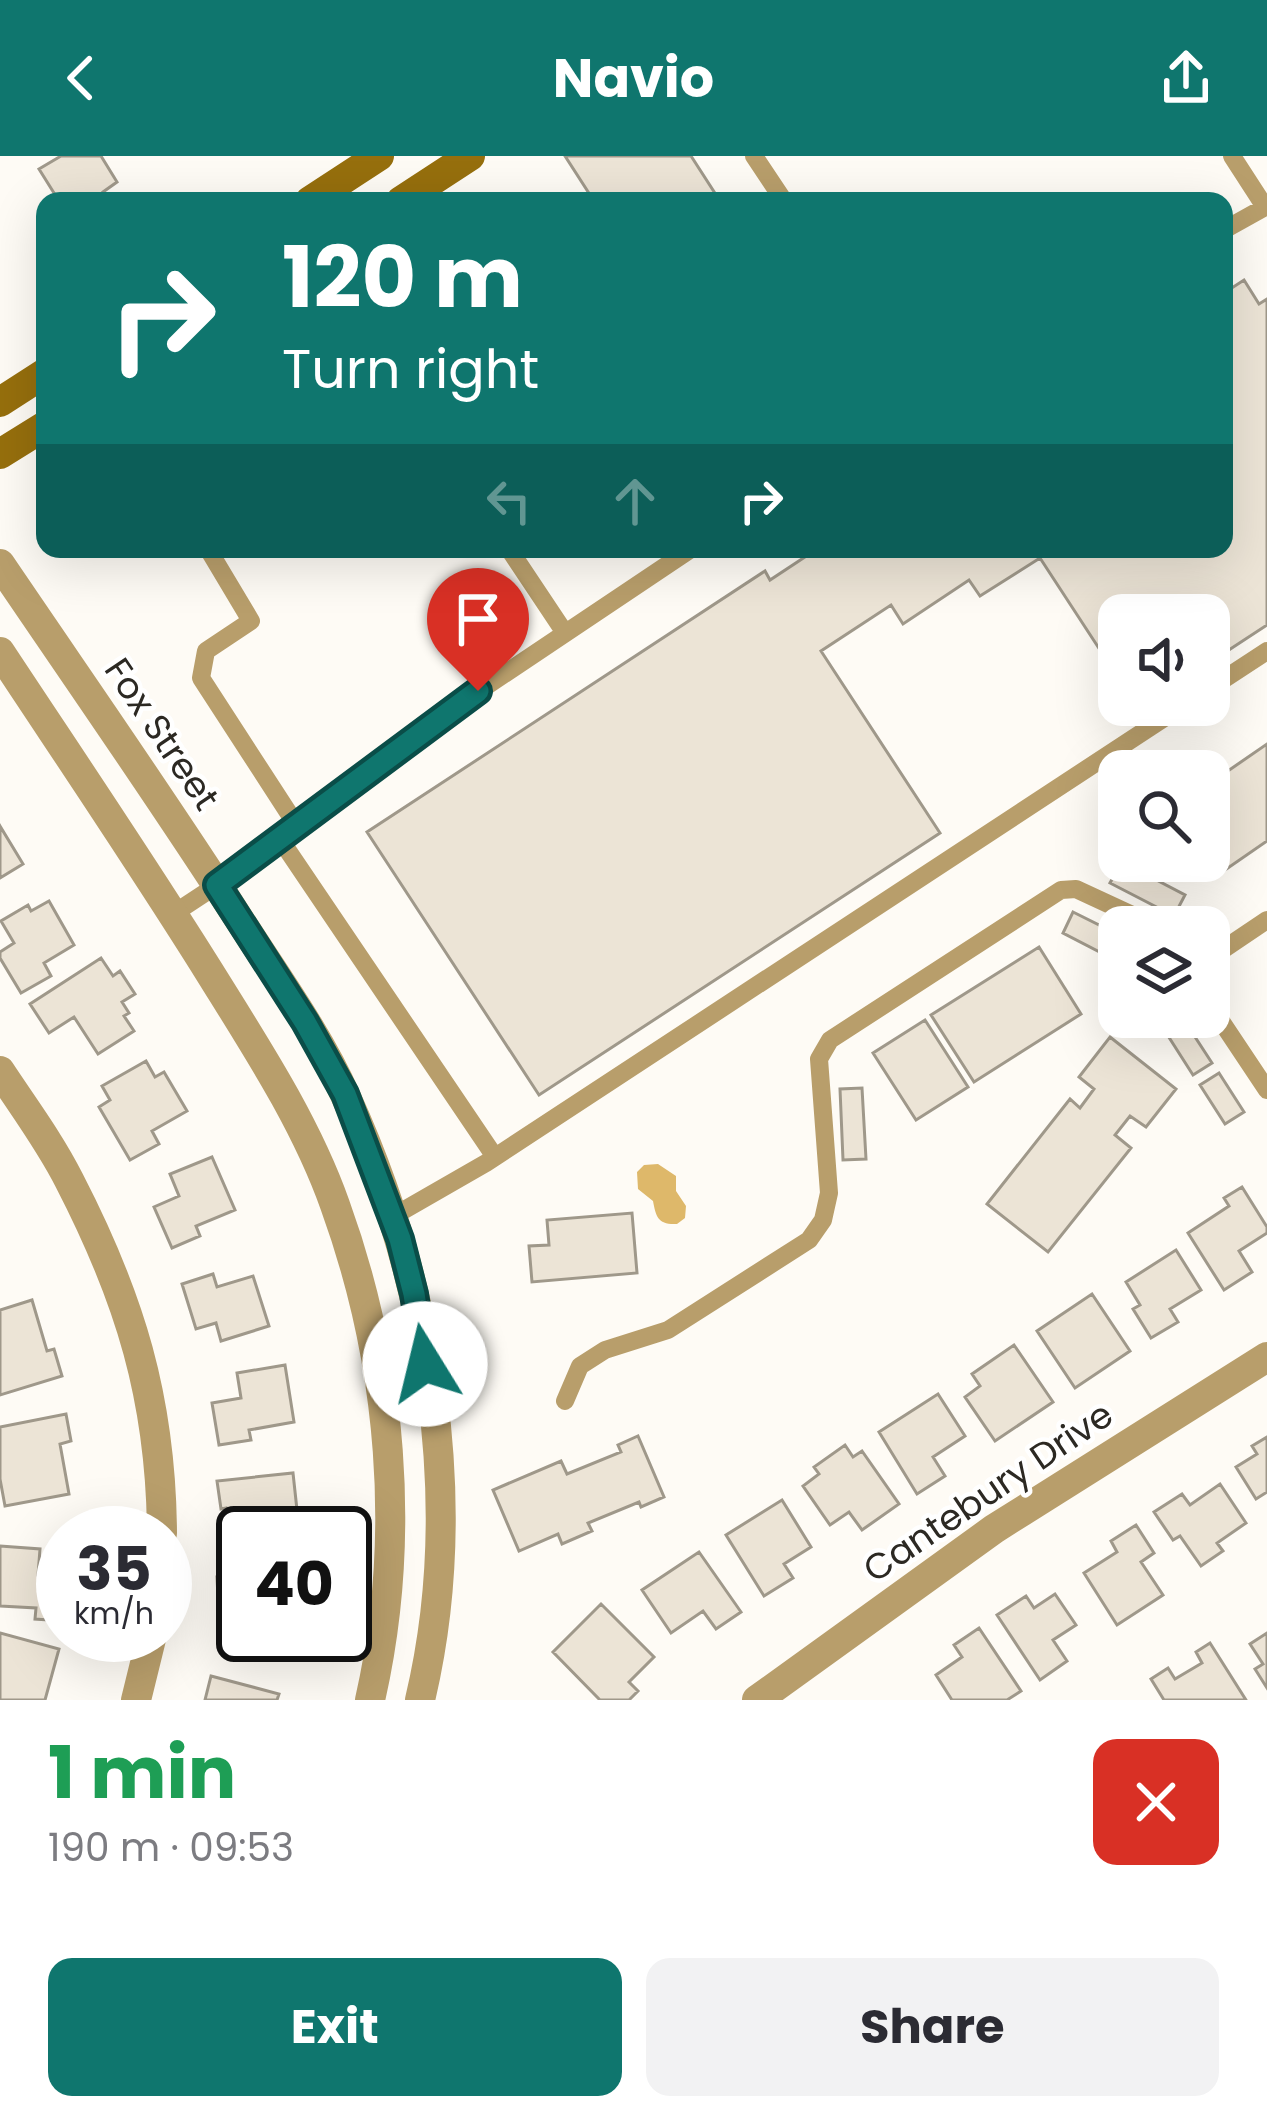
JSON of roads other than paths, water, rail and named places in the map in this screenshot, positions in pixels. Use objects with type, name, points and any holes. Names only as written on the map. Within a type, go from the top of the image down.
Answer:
[{"type":"main road","points":[[324,192],[380,156]]},
{"type":"main road","points":[[415,192],[470,156]]},
{"type":"main road","points":[[0,402],[36,379]]},
{"type":"main road","points":[[0,454],[36,432]]},
{"type":"street","name":"Fox Street","points":[[0,564],[305,1022],[345,1094],[392,1217],[414,1294],[438,1433],[437,1604],[420,1700]]},
{"type":"street","points":[[0,652],[173,914],[296,1116],[335,1204],[364,1300],[383,1406],[392,1496],[386,1595],[370,1700]]},
{"type":"street","points":[[0,1071],[68,1176],[135,1334],[155,1425],[160,1506]]},
{"type":"street","name":"Cantebury Drive","points":[[757,1700],[994,1528],[1267,1357]]},
{"type":"street","points":[[136,1700],[148,1662]]},
{"type":"lane","points":[[754,156],[778,192]]},
{"type":"lane","points":[[1232,156],[1266,207],[1233,225]]},
{"type":"lane","points":[[213,558],[251,620],[206,651],[201,679],[297,826]]},
{"type":"lane","points":[[515,558],[565,633]]},
{"type":"lane","points":[[173,914],[478,691],[678,558]]},
{"type":"lane","points":[[1230,675],[1267,651]]},
{"type":"lane","points":[[392,1217],[495,1156],[1152,726]]},
{"type":"lane","points":[[280,839],[495,1156]]},
{"type":"lane","points":[[565,1401],[580,1366],[605,1350],[668,1330],[809,1240],[823,1220],[829,1193],[819,1060],[830,1040],[1061,890],[1076,889],[1113,906]]},
{"type":"lane","points":[[1230,943],[1267,920]]},
{"type":"lane","points":[[1230,1034],[1267,1090]]}]
